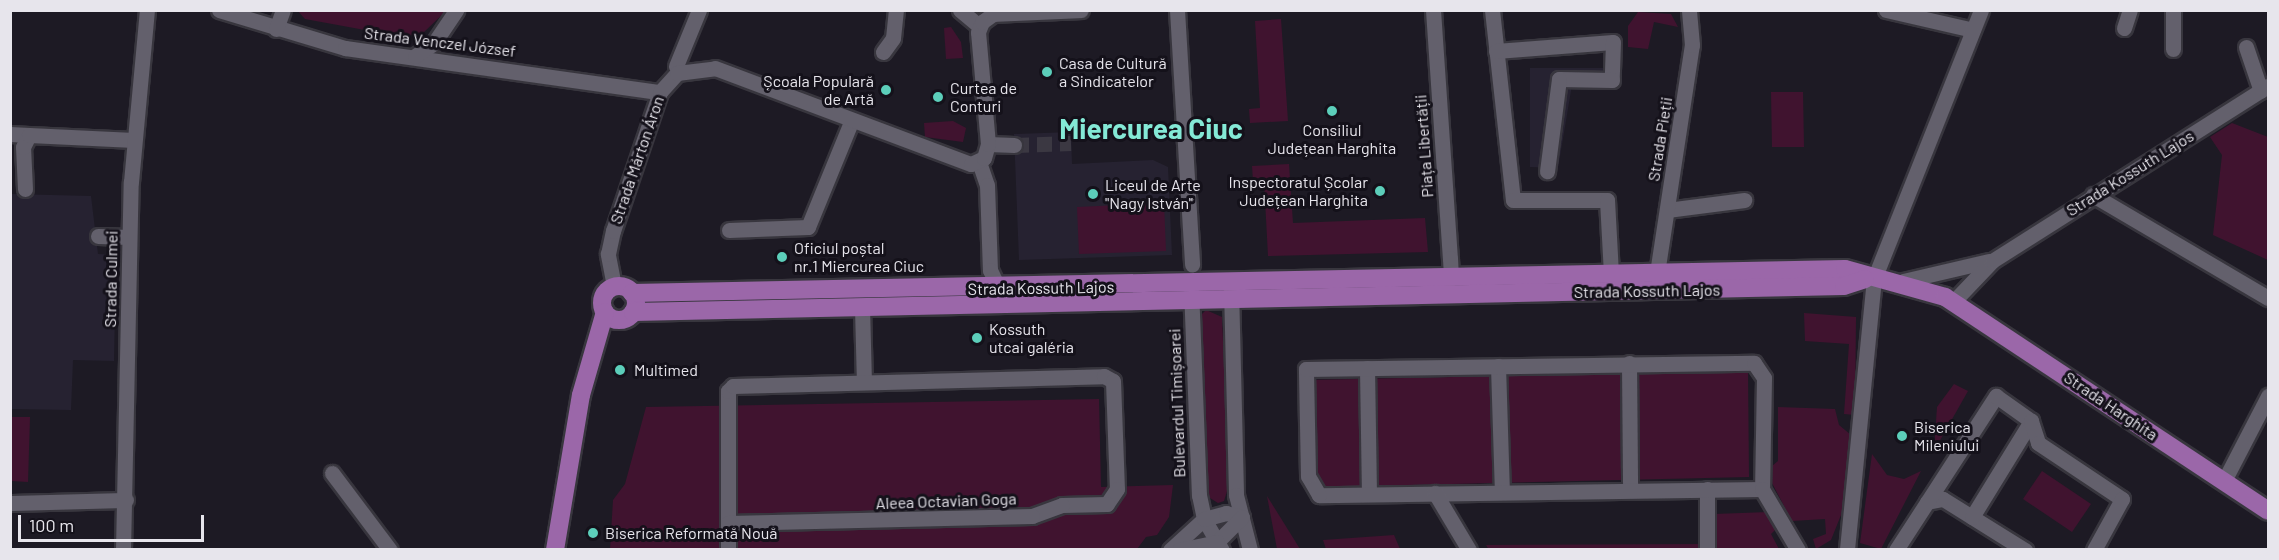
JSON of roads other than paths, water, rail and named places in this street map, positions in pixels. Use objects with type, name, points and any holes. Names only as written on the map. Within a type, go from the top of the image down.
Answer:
[{"type":"main road","name":"Strada Kossuth Lajos","points":[[632,293],[1004,297],[1231,292],[1451,278],[1845,269],[1870,279],[1903,281],[1953,302]]},
{"type":"main road","name":"Strada Kossuth Lajos","points":[[1231,292],[1427,296],[1844,286],[1870,279]]},
{"type":"main road","points":[[555,549],[589,367],[632,293],[614,286],[603,297],[619,315]]},
{"type":"main road","name":"Strada Kossuth Lajos","points":[[619,315],[862,307],[1004,297]]},
{"type":"main road","name":"Strada Harghita","points":[[1953,302],[2268,511]]},
{"type":"street","name":"Strada Culmei","points":[[123,549],[126,500],[129,237],[134,140],[147,10]]},
{"type":"street","name":"Strada Venczel József","points":[[219,10],[345,48],[660,92]]},
{"type":"street","points":[[276,29],[283,10]]},
{"type":"street","points":[[415,56],[434,43],[456,10]]},
{"type":"street","points":[[676,66],[699,10]]},
{"type":"street","points":[[883,52],[893,38],[896,10]]},
{"type":"street","points":[[960,10],[979,26],[988,144],[979,162],[987,185],[990,270],[1004,297]]},
{"type":"street","points":[[979,26],[993,14],[1081,10]]},
{"type":"street","points":[[1177,10],[1192,265]]},
{"type":"street","name":"Piața Libertății","points":[[1433,10],[1451,278]]},
{"type":"street","points":[[1492,10],[1513,200],[1607,200],[1611,274]]},
{"type":"street","name":"Strada Pieții","points":[[1657,273],[1692,45],[1689,10]]},
{"type":"street","points":[[1886,10],[1973,30]]},
{"type":"street","points":[[1847,549],[1870,279],[1981,10]]},
{"type":"street","points":[[2124,28],[2130,10]]},
{"type":"street","points":[[2173,10],[2173,49]]},
{"type":"street","points":[[1496,51],[1613,42],[1612,80],[1559,79],[1547,171]]},
{"type":"street","points":[[2246,47],[2265,89]]},
{"type":"street","name":"Strada Márton Áron","points":[[614,286],[608,249],[660,92],[683,70],[709,67],[851,122]]},
{"type":"street","name":"Strada Kossuth Lajos","points":[[1953,302],[1992,261],[2093,195],[2265,89]]},
{"type":"street","points":[[729,230],[808,227],[851,122],[962,163],[979,162]]},
{"type":"street","points":[[10,134],[134,140]]},
{"type":"street","points":[[25,189],[23,147],[29,135]]},
{"type":"street","points":[[988,144],[1014,145]]},
{"type":"street","points":[[2093,195],[2268,298]]},
{"type":"street","points":[[1667,210],[1744,200]]},
{"type":"street","points":[[98,237],[129,237]]},
{"type":"street","name":"Strada Kossuth Lajos","points":[[1903,281],[1992,261]]},
{"type":"street","points":[[1427,296],[1451,278]]},
{"type":"street","points":[[1231,292],[1236,495],[1249,544]]},
{"type":"street","name":"Bulevardul Timișoarei","points":[[1192,293],[1199,495],[1204,519],[1221,547]]},
{"type":"street","points":[[862,307],[864,382]]},
{"type":"street","points":[[1762,489],[1319,495],[1312,489],[1306,369],[1745,361],[1760,369],[1762,489],[1798,549]]},
{"type":"street","points":[[1629,363],[1630,490]]},
{"type":"street","points":[[1498,366],[1502,492]]},
{"type":"street","points":[[1367,368],[1369,494]]},
{"type":"street","name":"Aleea Octavian Goga","points":[[728,549],[729,388],[864,382],[1111,378],[1116,494],[1103,505],[1062,505],[1032,516],[729,523]]},
{"type":"street","points":[[2224,481],[2268,396]]},
{"type":"street","points":[[1896,549],[1993,397],[2031,421],[2038,443],[2122,499],[2094,549]]},
{"type":"street","points":[[1972,517],[2031,421]]},
{"type":"street","points":[[332,473],[351,502],[390,549]]},
{"type":"street","points":[[1707,489],[1707,549]]},
{"type":"street","points":[[1435,493],[1469,549]]},
{"type":"street","points":[[1187,530],[1199,495],[1219,507],[1236,495]]},
{"type":"street","points":[[1927,502],[1940,498],[2025,549]]},
{"type":"street","points":[[10,503],[126,500]]},
{"type":"street","points":[[1170,549],[1187,530],[1204,519],[1226,513],[1242,516]]},
{"type":"street","points":[[1221,547],[1242,516]]},
{"type":"street","points":[[1179,549],[1221,547],[1231,536],[1249,544]]},
{"type":"tunnel","points":[[1014,145],[1071,143]]},
{"type":"place","name":"Casa de Cultură a Sindicatelor","points":[[1047,72]]},
{"type":"place","name":"Școala Populară de Artă","points":[[886,90]]},
{"type":"place","name":"Curtea de Conturi","points":[[938,97]]},
{"type":"place","name":"Consiliul Județean Harghita","points":[[1332,111]]},
{"type":"place","name":"Inspectoratul Școlar Județean Harghita","points":[[1380,191]]},
{"type":"place","name":"Liceul de Arte \"Nagy István\"","points":[[1093,194]]},
{"type":"place","name":"Oficiul poștal nr.1 Miercurea Ciuc","points":[[782,257]]},
{"type":"place","name":"Kossuth utcai galéria","points":[[977,338]]},
{"type":"place","name":"Multimed","points":[[620,370]]},
{"type":"place","name":"Biserica Mileniului","points":[[1902,436]]},
{"type":"place","name":"Biserica Reformată Nouă","points":[[593,533]]},
{"type":"district","name":"Miercurea Ciuc","points":[[1151,128]]}]
